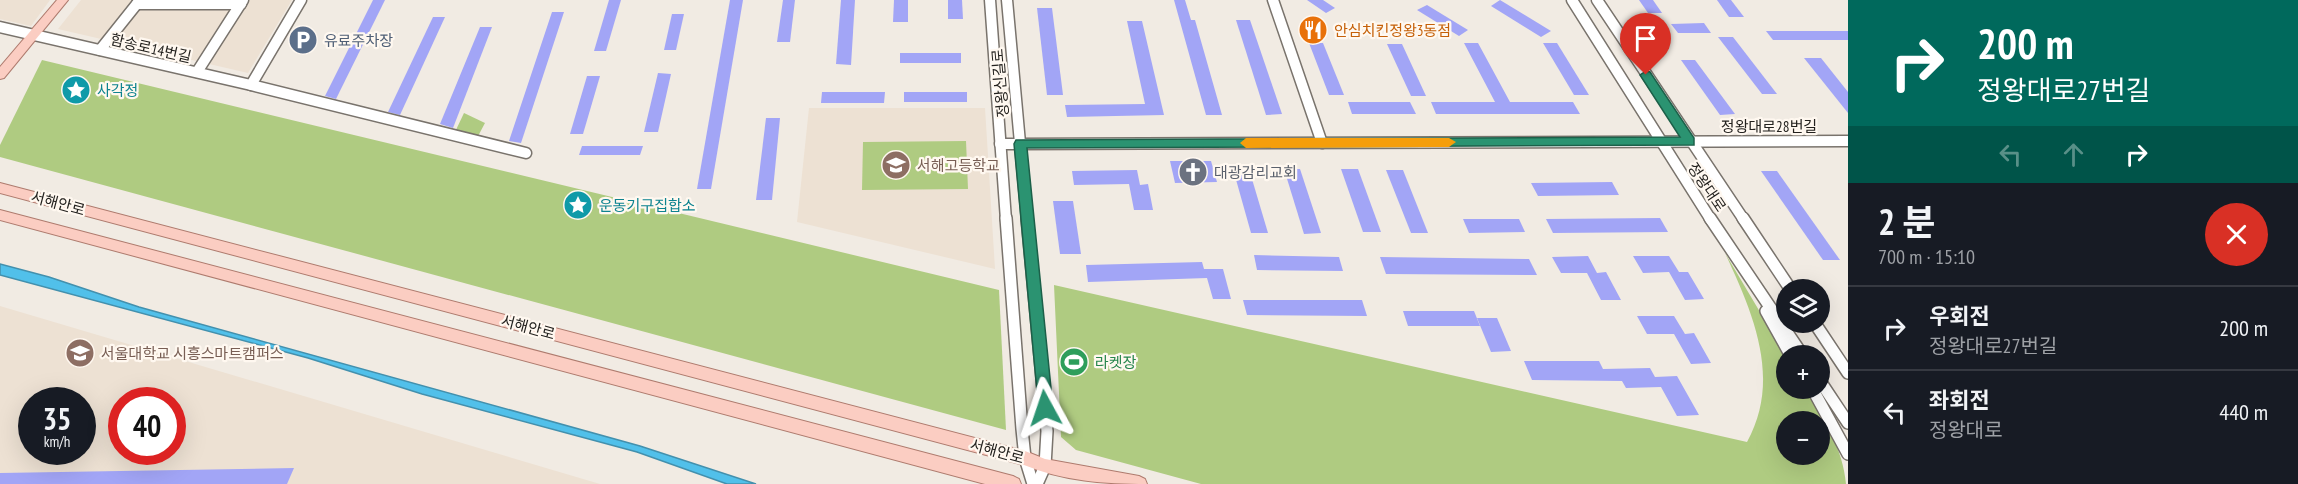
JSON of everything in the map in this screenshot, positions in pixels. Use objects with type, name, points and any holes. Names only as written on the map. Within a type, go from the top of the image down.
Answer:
[{"type":"main road","points":[[0,75],[63,0]]},
{"type":"main road","name":"서해안로","points":[[0,188],[1025,458],[1110,484]]},
{"type":"main road","name":"서해안로","points":[[0,215],[1013,484]]},
{"type":"main road","name":"서해안로","points":[[1050,466],[1139,484]]},
{"type":"street","points":[[250,85],[301,0]]},
{"type":"street","name":"정왕신길로","points":[[990,0],[1025,458],[1035,484],[1050,466],[1008,0]]},
{"type":"street","points":[[1273,0],[1322,143]]},
{"type":"street","name":"정왕대로","points":[[1572,0],[1660,141],[1796,345]]},
{"type":"street","name":"정왕대로","points":[[1597,0],[1784,279]]},
{"type":"street","name":"함송로14번길","points":[[100,50],[138,2]]},
{"type":"street","points":[[138,2],[242,2]]},
{"type":"street","name":"함송로14번길","points":[[197,72],[242,2]]},
{"type":"street","name":"함송로14번길","points":[[0,27],[197,72],[526,153]]},
{"type":"street","name":"정왕대로28번길","points":[[1000,144],[1848,141]]},
{"type":"street","points":[[1752,281],[1773,327],[1784,345]]},
{"type":"street","points":[[1821,333],[1848,373]]},
{"type":"street","points":[[1830,396],[1848,423]]},
{"type":"street","points":[[1818,399],[1848,454]]},
{"type":"shaded area","points":[[0,0],[50,0],[31,26],[0,19]]},
{"type":"shaded area","points":[[81,0],[292,0],[248,73],[58,29]]},
{"type":"shaded area","name":"서해고등학교","points":[[809,108],[985,108],[995,269],[797,222]]},
{"type":"shaded area","name":"서울대학교 시흥스마트캠퍼스","points":[[0,306],[600,484],[0,484]]},
{"type":"green space","points":[[42,60],[999,290],[1006,430],[0,157],[0,145]]},
{"type":"green space","points":[[464,113],[485,123],[477,138],[455,132]]},
{"type":"green space","points":[[966,141],[968,189],[862,190],[863,142]]},
{"type":"green space","points":[[1725,253],[1779,345],[1776,345],[1776,399],[1813,399],[1819,411],[1776,411],[1776,465],[1830,465],[1830,431],[1841,459],[1846,484],[1201,484],[1076,450],[1061,437],[1054,285],[1747,442],[1757,418],[1762,394],[1763,370],[1760,346],[1745,299]]},
{"type":"water","points":[[0,264],[49,277],[139,307],[640,446],[756,484],[727,484],[637,452],[422,394],[308,358],[0,275]]},
{"type":"building","points":[[373,0],[385,0],[336,99],[325,96]]},
{"type":"building","points":[[609,0],[621,0],[606,51],[594,51]]},
{"type":"building","points":[[730,0],[743,0],[711,189],[697,189]]},
{"type":"building","points":[[783,0],[795,0],[790,42],[777,42]]},
{"type":"building","points":[[841,0],[855,0],[851,65],[836,64]]},
{"type":"building","points":[[894,0],[908,0],[908,22],[893,22]]},
{"type":"building","points":[[948,0],[962,0],[963,19],[948,19]]},
{"type":"building","points":[[1174,0],[1185,0],[1191,20],[1195,20],[1222,115],[1206,115]]},
{"type":"building","points":[[1307,0],[1323,0],[1335,8],[1326,13]]},
{"type":"building","points":[[1500,0],[1551,31],[1541,37],[1491,6]]},
{"type":"building","points":[[1639,0],[1653,0],[1662,13],[1648,13]]},
{"type":"building","points":[[1717,0],[1731,0],[1744,17],[1729,17]]},
{"type":"building","points":[[1427,5],[1468,30],[1459,36],[1417,10]]},
{"type":"building","points":[[1037,8],[1052,8],[1063,95],[1047,95]]},
{"type":"building","points":[[552,12],[564,12],[521,143],[509,141]]},
{"type":"building","points":[[672,14],[684,14],[676,50],[664,50]]},
{"type":"building","points":[[433,17],[445,17],[400,115],[388,112]]},
{"type":"building","points":[[1236,20],[1250,20],[1282,114],[1266,115]]},
{"type":"building","points":[[1127,21],[1142,21],[1164,115],[1067,117],[1065,105],[1145,104]]},
{"type":"building","points":[[1704,23],[1711,33],[1678,33],[1671,24]]},
{"type":"building","points":[[480,27],[492,27],[453,128],[440,124]]},
{"type":"building","points":[[1766,31],[1848,31],[1848,40],[1773,40]]},
{"type":"building","points":[[1718,37],[1733,37],[1777,94],[1762,94]]},
{"type":"building","points":[[1309,43],[1323,43],[1344,95],[1329,95]]},
{"type":"building","points":[[1464,43],[1478,43],[1510,102],[1573,102],[1580,114],[1436,114],[1431,102],[1495,102]]},
{"type":"building","points":[[1543,43],[1557,43],[1589,95],[1574,95]]},
{"type":"building","points":[[1387,44],[1402,44],[1426,96],[1411,96]]},
{"type":"building","points":[[900,53],[961,53],[961,63],[900,63]]},
{"type":"building","points":[[1804,58],[1821,58],[1848,92],[1848,113]]},
{"type":"building","points":[[1681,60],[1695,60],[1735,114],[1720,115]]},
{"type":"building","points":[[658,73],[671,74],[658,132],[644,132]]},
{"type":"building","points":[[587,76],[600,76],[583,134],[570,134]]},
{"type":"building","points":[[822,92],[885,92],[884,103],[821,103]]},
{"type":"building","points":[[904,92],[967,92],[967,102],[904,102]]},
{"type":"building","points":[[1348,102],[1410,102],[1416,114],[1352,114]]},
{"type":"building","points":[[766,118],[780,118],[772,200],[756,200]]},
{"type":"building","points":[[582,146],[643,146],[640,155],[579,155]]},
{"type":"building","name":"대광감리교회","points":[[1170,161],[1211,161],[1217,182],[1175,183]]},
{"type":"building","points":[[1233,169],[1249,169],[1268,233],[1251,233]]},
{"type":"building","points":[[1284,169],[1300,169],[1321,233],[1304,234]]},
{"type":"building","points":[[1341,169],[1358,169],[1381,232],[1363,232]]},
{"type":"building","points":[[1137,170],[1140,185],[1148,184],[1153,210],[1134,210],[1129,184],[1074,185],[1072,171]]},
{"type":"building","points":[[1386,170],[1403,170],[1428,233],[1411,233]]},
{"type":"building","points":[[1761,171],[1777,171],[1840,260],[1823,260]]},
{"type":"building","points":[[1612,182],[1619,195],[1538,196],[1531,183]]},
{"type":"building","points":[[1053,201],[1073,201],[1081,254],[1060,254]]},
{"type":"building","points":[[1660,218],[1668,232],[1553,233],[1546,219]]},
{"type":"building","points":[[1463,219],[1519,219],[1525,232],[1469,233]]},
{"type":"building","points":[[1254,255],[1339,257],[1343,271],[1257,270]]},
{"type":"building","points":[[1588,256],[1597,273],[1606,272],[1621,300],[1601,300],[1587,273],[1561,273],[1552,257]]},
{"type":"building","points":[[1633,256],[1669,256],[1679,272],[1688,272],[1704,299],[1685,300],[1669,272],[1643,273]]},
{"type":"building","points":[[1380,257],[1529,259],[1537,275],[1386,274]]},
{"type":"building","points":[[1202,262],[1204,269],[1223,269],[1231,299],[1213,299],[1207,278],[1088,282],[1086,265]]},
{"type":"building","points":[[1243,300],[1362,300],[1367,316],[1247,315]]},
{"type":"building","points":[[1403,311],[1474,311],[1480,326],[1408,326]]},
{"type":"building","points":[[1637,316],[1674,316],[1685,334],[1694,333],[1711,363],[1691,364],[1674,334],[1647,334]]},
{"type":"building","points":[[1477,318],[1497,318],[1511,351],[1491,352]]},
{"type":"building","points":[[1524,361],[1599,361],[1603,369],[1650,368],[1655,377],[1677,376],[1699,415],[1677,416],[1661,387],[1626,388],[1622,381],[1532,380]]},
{"type":"building","points":[[294,468],[287,484],[0,484],[0,473]]},
{"type":"slow traffic","points":[[1246,143],[1449,142]]},
{"type":"place","name":"안심치킨정왕3동점","points":[[1313,30]]},
{"type":"place","name":"유료주차장","points":[[303,40]]},
{"type":"place","name":"사각정","points":[[76,90]]},
{"type":"place","name":"서해고등학교","points":[[896,165]]},
{"type":"place","name":"대광감리교회","points":[[1193,172]]},
{"type":"place","name":"운동기구집합소","points":[[578,205]]},
{"type":"place","name":"서울대학교 시흥스마트캠퍼스","points":[[80,353]]},
{"type":"place","name":"라켓장","points":[[1074,362]]},
{"type":"route","points":[[1045,408],[1020,144],[1690,141],[1646,75]]}]
